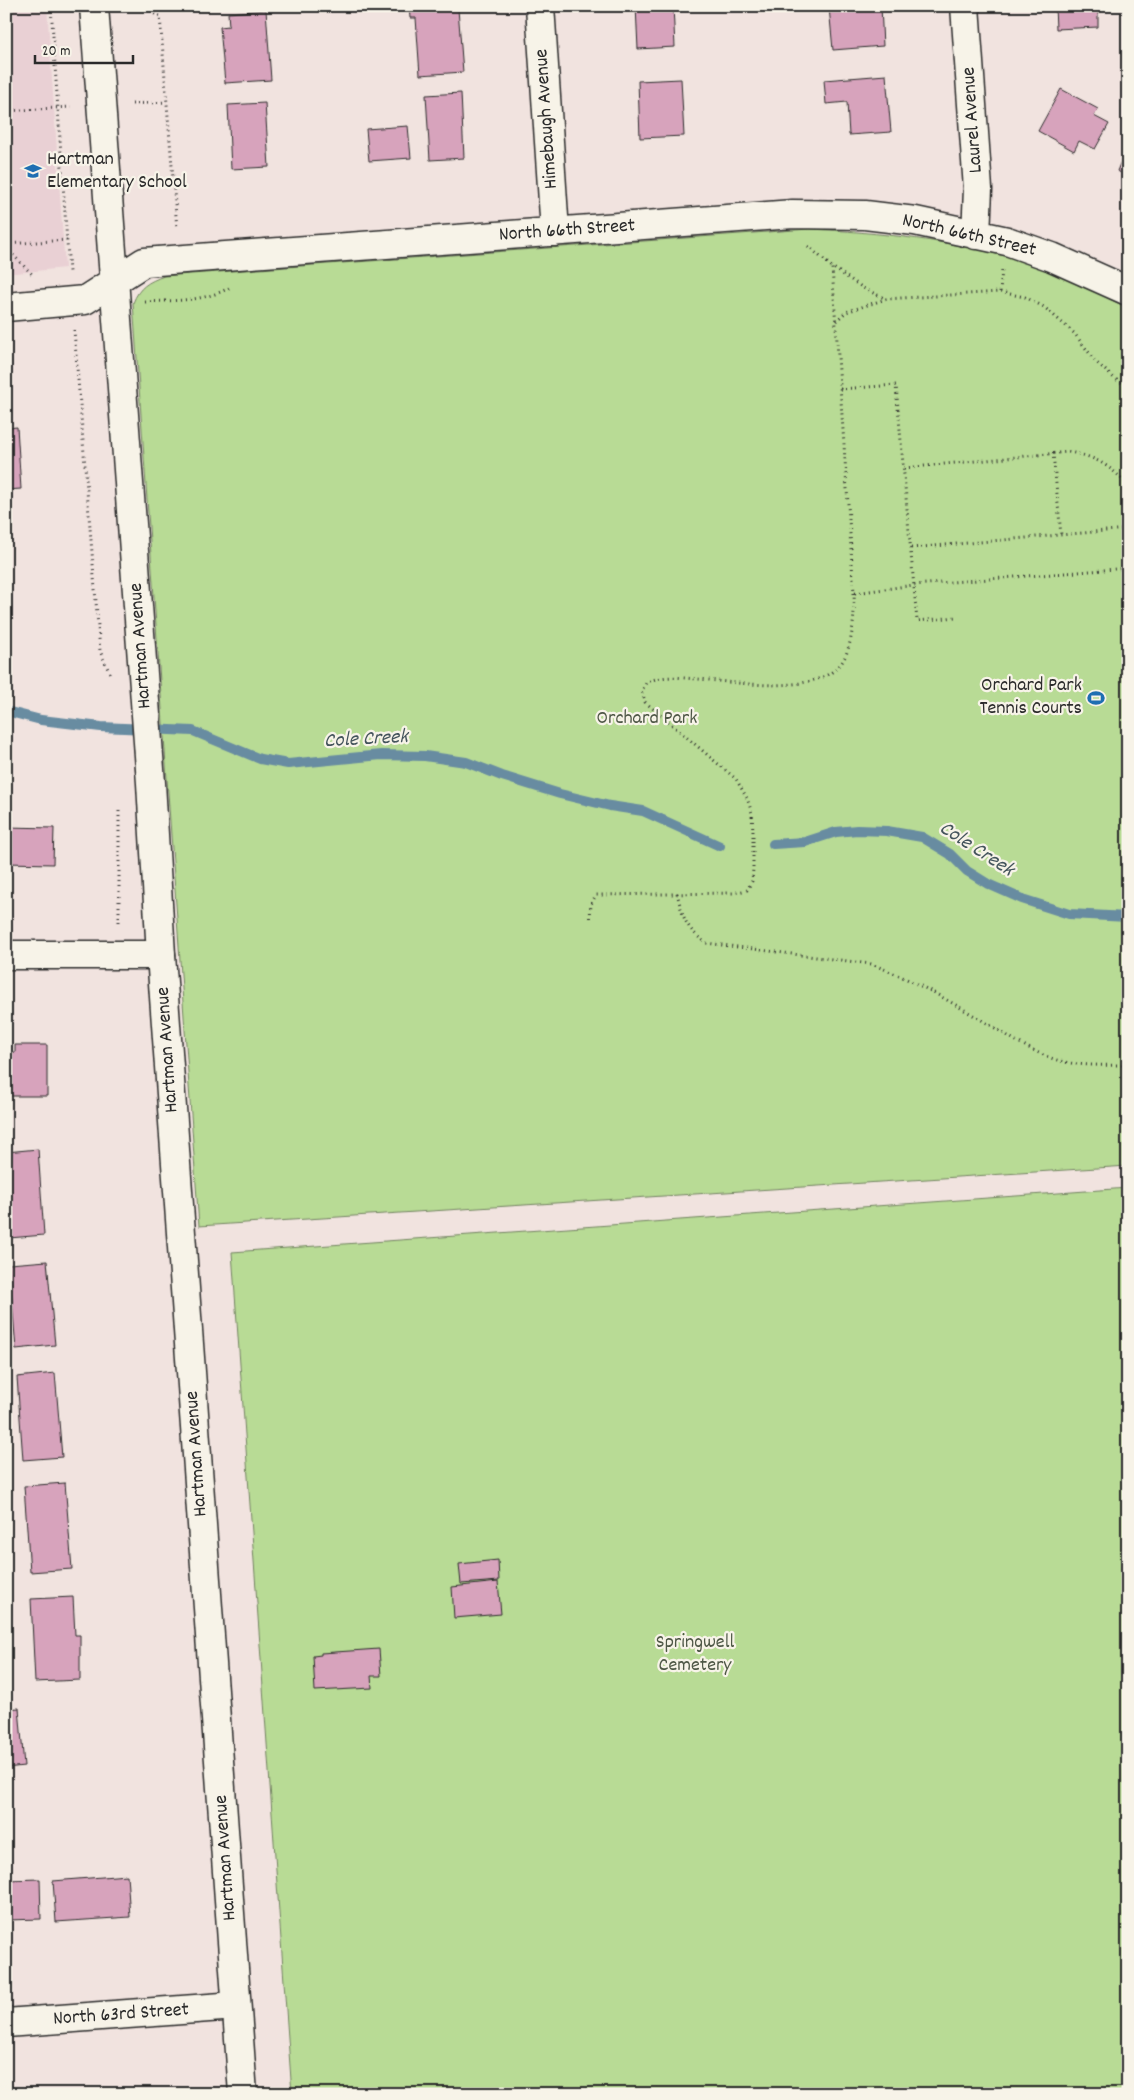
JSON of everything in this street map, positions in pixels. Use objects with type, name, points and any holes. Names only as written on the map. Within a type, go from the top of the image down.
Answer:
[{"type":"main road","name":"Hartman Avenue","points":[[94,6],[151,783],[161,955],[242,2094]]},
{"type":"main road","name":"Himebaugh Avenue","points":[[540,6],[555,232]]},
{"type":"main road","name":"Laurel Avenue","points":[[965,6],[978,189],[976,235]]},
{"type":"main road","name":"North 66th Street","points":[[6,306],[85,300],[144,262],[793,214],[865,215],[914,221],[1007,242],[1052,257],[1128,291]]},
{"type":"main road","points":[[6,954],[161,955]]},
{"type":"main road","name":"North 63rd Street","points":[[6,2023],[236,2006]]},
{"type":"path","points":[[51,6],[69,271]]},
{"type":"path","points":[[149,6],[152,13],[160,16],[177,230]]},
{"type":"path","points":[[6,111],[58,108]]},
{"type":"path","points":[[6,246],[67,240]]},
{"type":"path","points":[[6,246],[34,276]]},
{"type":"path","points":[[590,918],[591,904],[596,894],[733,893],[747,890],[752,881],[752,813],[747,798],[736,779],[645,702],[642,691],[646,683],[663,676],[744,683],[796,684],[830,673],[840,665],[848,647],[854,612],[854,593],[832,267],[863,288],[886,299]]},
{"type":"path","points":[[835,321],[846,312],[886,299],[1000,292],[1025,297],[1044,307],[1074,333],[1098,363],[1115,380],[1128,386]]},
{"type":"path","points":[[74,329],[88,527],[100,651],[113,682]]},
{"type":"path","points":[[840,389],[896,385],[916,622],[956,618]]},
{"type":"path","points":[[904,468],[1068,452],[1082,454],[1100,461],[1128,485]]},
{"type":"path","points":[[1053,453],[1061,535]]},
{"type":"path","points":[[911,548],[1128,529]]},
{"type":"path","points":[[854,593],[914,585],[1128,568]]},
{"type":"path","points":[[120,810],[120,925],[125,955]]},
{"type":"path","points":[[677,892],[683,918],[693,934],[706,943],[870,964],[893,972],[933,991],[1024,1045],[1052,1058],[1076,1064],[1128,1065]]},
{"type":"shaded area","name":"Hartman Elementary School","points":[[6,6],[47,6],[65,268],[6,274]]},
{"type":"green space","name":"Orchard Park","points":[[809,229],[915,238],[994,253],[1047,269],[1128,308],[1128,1166],[199,1226],[133,303],[138,293],[149,283],[164,276]]},
{"type":"green space","name":"Springwell Cemetery","points":[[1128,1188],[1128,2094],[292,2094],[232,1252]]},
{"type":"building","points":[[409,6],[455,6],[458,9],[463,72],[420,75],[416,18],[410,18]]},
{"type":"building","points":[[636,6],[673,6],[675,47],[638,49]]},
{"type":"building","points":[[881,6],[883,46],[833,50],[829,7]]},
{"type":"building","points":[[1055,6],[1098,6],[1098,27],[1056,29]]},
{"type":"building","points":[[266,10],[271,80],[225,83],[220,27],[229,26],[228,13]]},
{"type":"building","points":[[886,75],[891,132],[849,135],[847,102],[826,104],[824,80]]},
{"type":"building","points":[[681,79],[684,136],[640,138],[638,81]]},
{"type":"building","points":[[1061,89],[1098,109],[1094,116],[1109,124],[1095,149],[1079,141],[1074,151],[1038,131]]},
{"type":"building","points":[[461,93],[464,158],[430,160],[426,95]]},
{"type":"building","points":[[265,103],[269,167],[231,169],[228,105]]},
{"type":"building","points":[[408,126],[411,158],[369,161],[366,129]]},
{"type":"building","points":[[1128,144],[1128,176],[1117,171]]},
{"type":"building","points":[[6,422],[7,428],[17,427],[21,489],[6,490]]},
{"type":"building","points":[[6,827],[54,828],[53,864],[6,863]]},
{"type":"building","points":[[15,1045],[47,1045],[47,1096],[6,1096],[6,1052],[15,1052]]},
{"type":"building","points":[[38,1149],[44,1235],[9,1238],[6,1198],[6,1152]]},
{"type":"building","points":[[47,1261],[55,1345],[16,1349],[9,1264]]},
{"type":"building","points":[[55,1373],[62,1457],[23,1460],[17,1377]]},
{"type":"building","points":[[65,1483],[72,1569],[30,1572],[24,1486]]},
{"type":"building","points":[[498,1560],[499,1581],[461,1584],[459,1564]]},
{"type":"building","points":[[498,1582],[501,1614],[454,1618],[452,1587]]},
{"type":"building","points":[[73,1597],[75,1635],[80,1635],[80,1680],[35,1682],[31,1599]]},
{"type":"building","points":[[379,1649],[381,1676],[371,1676],[372,1688],[315,1691],[313,1656],[321,1655],[321,1653]]},
{"type":"building","points":[[19,1708],[24,1766],[6,1768],[6,1709]]},
{"type":"building","points":[[127,1875],[130,1917],[56,1922],[53,1881]]},
{"type":"building","points":[[40,1879],[41,1919],[7,1920],[6,1931],[6,1880]]},
{"type":"waterway","name":"Cole Creek","points":[[6,711],[41,720],[101,727],[193,731],[260,759],[288,764],[381,755],[425,756],[466,762],[502,776],[560,794],[610,806],[643,811],[720,846]]},
{"type":"waterway","name":"Cole Creek","points":[[773,844],[805,842],[836,832],[857,830],[887,831],[922,837],[950,854],[967,871],[988,884],[1022,899],[1069,914],[1128,917]]},
{"type":"place","name":"Hartman Elementary School","points":[[33,171]]},
{"type":"place","name":"Orchard Park Tennis Courts","points":[[1096,698]]}]
